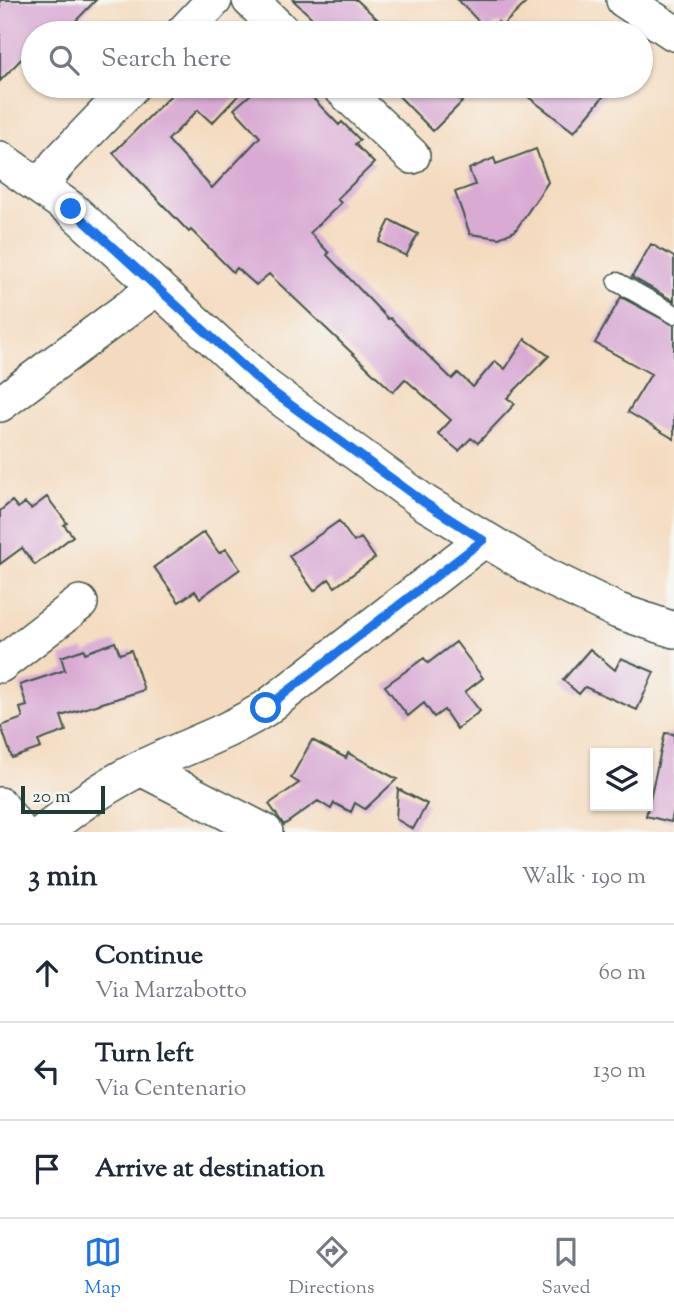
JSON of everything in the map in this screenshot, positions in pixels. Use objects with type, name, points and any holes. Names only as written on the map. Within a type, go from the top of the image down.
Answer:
[{"type":"street","points":[[194,21],[214,0]]},
{"type":"street","points":[[250,0],[272,21]]},
{"type":"street","points":[[624,0],[674,33]]},
{"type":"street","points":[[41,186],[64,157],[121,98]]},
{"type":"street","points":[[352,98],[412,156]]},
{"type":"street","points":[[0,159],[71,209],[266,387],[425,503],[546,576],[618,611],[674,630]]},
{"type":"street","points":[[0,404],[157,287]]},
{"type":"street","points":[[44,832],[94,793],[141,768],[256,715],[483,540]]},
{"type":"street","points":[[0,665],[80,603]]},
{"type":"street","points":[[141,768],[265,832]]},
{"type":"street","points":[[0,806],[20,832]]},
{"type":"lane","points":[[617,282],[674,314]]},
{"type":"building","points":[[0,0],[96,0],[76,21],[21,21],[21,59],[0,81]]},
{"type":"building","points":[[293,0],[357,0],[379,21],[315,21]]},
{"type":"building","points":[[458,0],[529,0],[507,21],[478,21]]},
{"type":"building","points":[[168,98],[236,98],[212,123],[198,110],[168,140],[212,188],[260,137],[234,109],[246,98],[313,98],[339,125],[342,122],[360,140],[355,144],[374,163],[337,199],[341,203],[310,233],[329,253],[327,255],[388,319],[452,379],[458,373],[473,387],[495,361],[505,369],[525,339],[549,356],[507,398],[515,404],[478,443],[471,438],[459,451],[438,434],[451,420],[405,379],[393,392],[269,274],[256,285],[237,268],[233,272],[191,230],[189,232],[113,153]]},
{"type":"building","points":[[401,98],[457,98],[462,102],[433,131]]},
{"type":"building","points":[[530,98],[602,98],[574,132]]},
{"type":"building","points":[[536,149],[548,182],[515,231],[499,238],[470,234],[455,192],[475,185],[469,169],[494,158],[496,164]]},
{"type":"building","points":[[390,220],[418,234],[406,256],[379,242]]},
{"type":"building","points":[[651,244],[674,257],[674,301],[632,277]]},
{"type":"building","points":[[621,297],[674,325],[674,439],[628,412],[651,374],[595,343]]},
{"type":"building","points":[[47,497],[67,523],[64,525],[73,536],[35,565],[22,548],[0,564],[0,511],[12,501],[18,508],[25,503],[31,509]]},
{"type":"building","points":[[339,521],[354,542],[361,538],[375,558],[335,587],[329,579],[314,591],[289,556]]},
{"type":"building","points":[[204,532],[219,553],[226,549],[240,569],[200,598],[195,591],[179,602],[154,567]]},
{"type":"building","points":[[115,642],[120,654],[131,650],[144,690],[61,716],[66,731],[38,741],[41,748],[12,758],[1,726],[23,718],[20,708],[27,706],[20,685],[65,670],[61,657],[84,649],[85,653]]},
{"type":"building","points":[[456,642],[483,678],[465,692],[480,711],[457,729],[444,710],[434,717],[424,703],[408,716],[385,686],[424,658],[428,663]]},
{"type":"building","points":[[590,649],[615,670],[621,658],[654,672],[637,710],[585,687],[579,694],[563,680]]},
{"type":"building","points":[[665,733],[674,734],[674,809],[671,822],[646,816],[647,811],[653,811],[653,785]]},
{"type":"building","points":[[312,740],[346,758],[348,753],[397,779],[365,809],[355,803],[351,812],[334,803],[331,809],[318,801],[284,825],[269,804],[299,783],[291,778]]},
{"type":"building","points":[[398,789],[427,804],[413,829],[396,819]]},
{"type":"route","points":[[71,209],[266,387],[372,466],[483,540],[266,708]]}]
